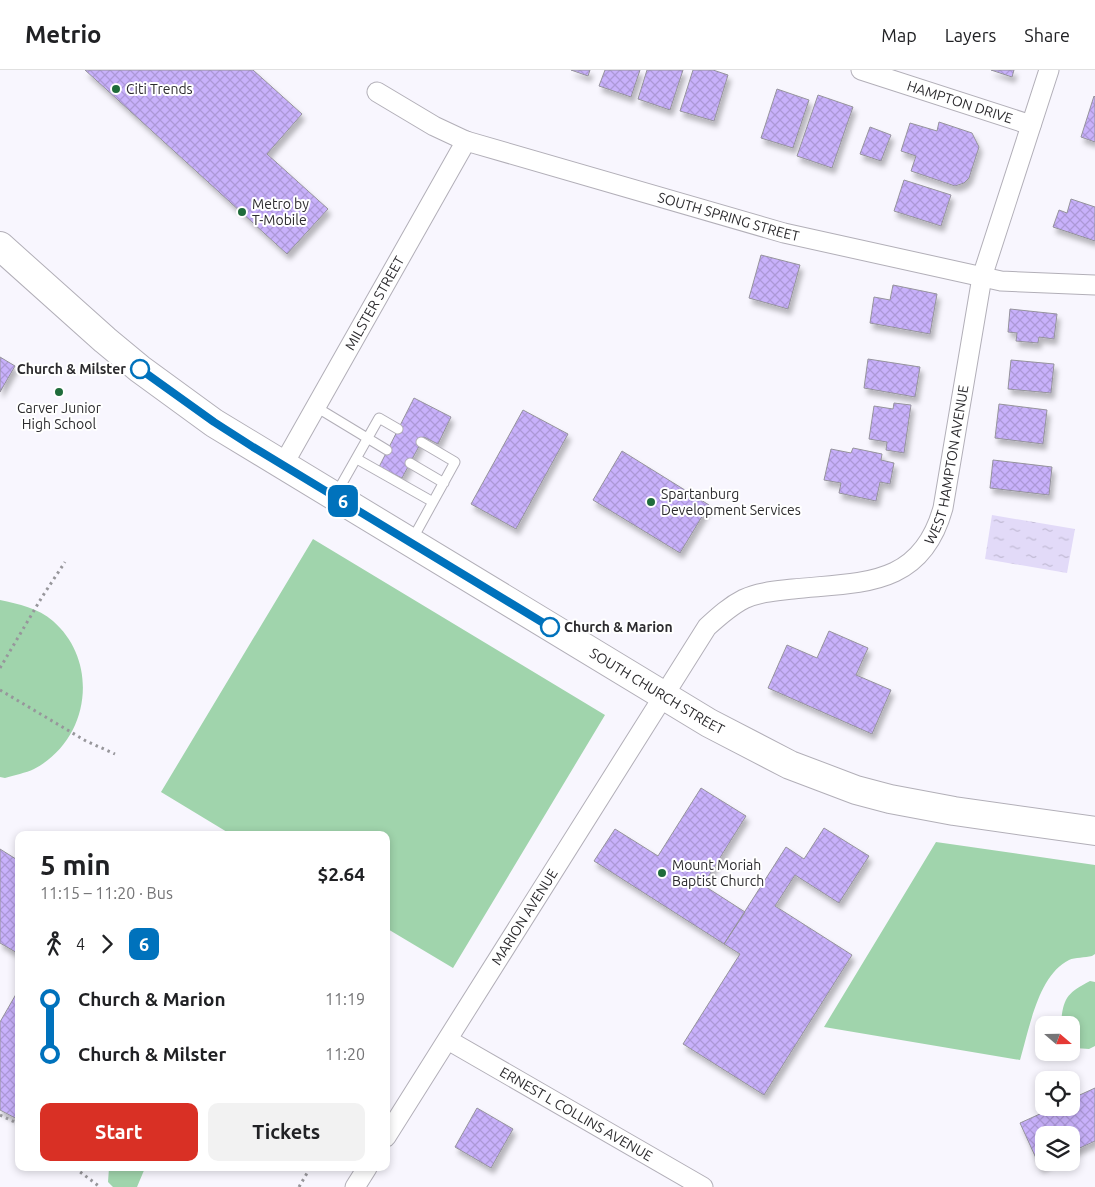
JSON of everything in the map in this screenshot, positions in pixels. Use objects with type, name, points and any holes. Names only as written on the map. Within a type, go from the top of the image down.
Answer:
[{"type":"main road","name":"SOUTH CHURCH STREET","points":[[0,246],[140,369],[214,422],[709,723],[790,765],[856,790],[890,799],[954,811],[1095,831]]},
{"type":"street","name":"HAMPTON DRIVE","points":[[861,70],[1031,125]]},
{"type":"street","name":"WEST HAMPTON AVENUE","points":[[665,697],[707,627],[724,611],[744,599],[766,592],[867,581],[886,577],[903,569],[918,557],[930,543],[938,526],[943,508],[982,277],[1049,70]]},
{"type":"street","name":"SOUTH SPRING STREET","points":[[378,92],[434,126],[466,141],[784,233],[1001,281],[1095,286]]},
{"type":"street","name":"MILSTER STREET","points":[[283,465],[466,141]]},
{"type":"street","name":"MARION AVENUE","points":[[390,1131],[665,697]]},
{"type":"street","name":"ERNEST L COLLINS AVENUE","points":[[448,1040],[703,1187]]},
{"type":"street","points":[[355,1187],[365,1171]]},
{"type":"lane","points":[[316,407],[387,450]]},
{"type":"lane","points":[[334,496],[379,418],[398,429]]},
{"type":"lane","points":[[411,542],[455,462],[421,442]]},
{"type":"lane","points":[[356,459],[433,502]]},
{"type":"lane","points":[[410,463],[444,483]]},
{"type":"path","points":[[0,668],[65,562]]},
{"type":"path","points":[[0,690],[86,741],[115,754]]},
{"type":"path","points":[[0,1115],[15,1122]]},
{"type":"path","points":[[79,1171],[100,1187]]},
{"type":"path","points":[[299,1187],[308,1171]]},
{"type":"green space","points":[[313,539],[605,715],[453,968],[390,930],[390,831],[225,831],[161,792]]},
{"type":"green space","points":[[0,600],[35,610],[53,621],[68,638],[78,657],[82,678],[82,700],[77,720],[67,739],[53,756],[34,769],[5,778],[0,777]]},
{"type":"green space","points":[[936,842],[1095,865],[1095,954],[1069,960],[1058,967],[1050,978],[1036,1004],[1020,1060],[824,1027]]},
{"type":"green space","points":[[1090,981],[1095,982],[1095,1046],[1089,1049],[1080,1048],[1080,1016],[1062,1016],[1065,1002],[1076,989]]},
{"type":"green space","points":[[109,1171],[144,1171],[137,1187],[113,1187],[108,1182]]},
{"type":"water","points":[[992,515],[1075,529],[1067,573],[985,559]]},
{"type":"building","points":[[85,70],[253,70],[302,114],[267,154],[328,209],[287,254]]},
{"type":"building","points":[[571,70],[590,70],[588,76]]},
{"type":"building","points":[[605,70],[640,70],[631,97],[599,86]]},
{"type":"building","points":[[647,70],[683,70],[670,110],[638,99]]},
{"type":"building","points":[[693,70],[713,70],[728,75],[714,121],[680,111]]},
{"type":"building","points":[[991,70],[1014,70],[1012,77]]},
{"type":"building","points":[[777,89],[809,100],[793,148],[761,138]]},
{"type":"building","points":[[818,95],[853,107],[832,168],[797,156]]},
{"type":"building","points":[[1095,97],[1095,142],[1081,137]]},
{"type":"building","points":[[939,122],[972,133],[979,147],[969,178],[964,183],[955,186],[911,171],[916,156],[901,151],[910,123],[937,131]]},
{"type":"building","points":[[870,127],[891,135],[881,161],[860,154]]},
{"type":"building","points":[[904,180],[951,195],[941,226],[894,211]]},
{"type":"building","points":[[1071,199],[1095,207],[1095,241],[1053,227],[1059,210],[1067,213]]},
{"type":"building","points":[[761,255],[800,265],[788,309],[749,298]]},
{"type":"building","points":[[893,285],[937,294],[930,334],[870,323],[874,297],[890,300]]},
{"type":"building","points":[[1010,309],[1057,314],[1054,339],[1039,337],[1038,343],[1016,341],[1017,333],[1008,332]]},
{"type":"building","points":[[0,357],[15,366],[0,392]]},
{"type":"building","points":[[868,359],[920,367],[915,397],[864,388]]},
{"type":"building","points":[[1011,360],[1054,364],[1051,393],[1008,389]]},
{"type":"building","points":[[414,398],[451,417],[438,444],[424,437],[402,478],[379,467]]},
{"type":"building","points":[[894,403],[911,405],[904,453],[886,450],[887,442],[869,439],[874,406],[893,409]]},
{"type":"building","points":[[999,404],[1047,410],[1043,444],[995,438]]},
{"type":"building","points":[[523,410],[568,434],[516,529],[471,504]]},
{"type":"building","points":[[853,448],[882,454],[881,460],[894,463],[890,484],[880,482],[876,501],[839,493],[841,483],[824,480],[831,449],[851,453]]},
{"type":"building","name":"Spartanburg Development Services","points":[[622,451],[709,505],[680,553],[593,500]]},
{"type":"building","points":[[993,460],[1052,467],[1049,495],[990,488]]},
{"type":"building","points":[[829,631],[868,648],[856,675],[891,690],[872,734],[768,688],[787,645],[817,658]]},
{"type":"building","name":"Mount Moriah Baptist Church","points":[[701,788],[746,816],[703,885],[745,912],[724,944],[594,861],[615,829],[658,856]]},
{"type":"building","points":[[824,828],[869,856],[839,903],[795,875],[775,906],[852,955],[764,1095],[683,1044],[740,954],[724,944],[786,847],[804,859]]},
{"type":"building","points":[[0,849],[15,858],[15,952],[0,943]]},
{"type":"building","points":[[15,996],[15,1118],[0,1110],[0,1022]]},
{"type":"building","points":[[1095,1088],[1095,1141],[1080,1148],[1080,1126],[1035,1126],[1035,1156],[1020,1123],[1035,1116],[1080,1116],[1080,1095]]},
{"type":"building","points":[[477,1108],[513,1129],[491,1168],[455,1147]]},
{"type":"bus line","name":"6","points":[[140,369],[214,422],[253,447],[550,627]]},
{"type":"place","name":"Citi Trends","points":[[116,89]]},
{"type":"place","name":"Metro by T-Mobile","points":[[242,212]]},
{"type":"place","name":"Church & Milster","points":[[140,369]]},
{"type":"place","name":"Carver Junior High School","points":[[59,392]]},
{"type":"place","name":"Spartanburg Development Services","points":[[651,502]]},
{"type":"place","name":"Church & Marion","points":[[550,627]]},
{"type":"place","name":"Mount Moriah Baptist Church","points":[[662,873]]}]
